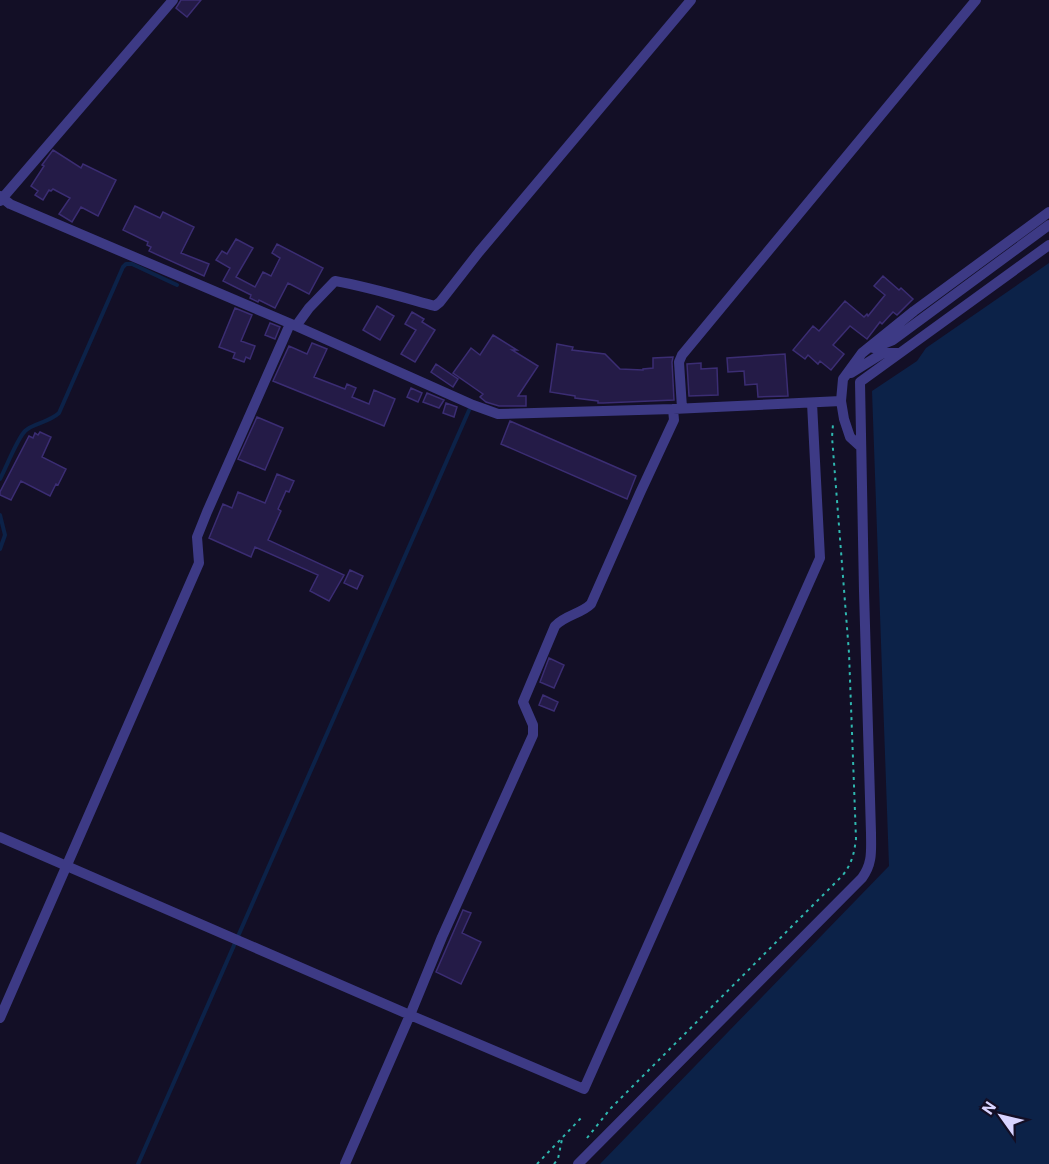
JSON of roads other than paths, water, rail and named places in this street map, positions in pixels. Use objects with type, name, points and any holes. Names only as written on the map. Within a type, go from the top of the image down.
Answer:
[{"type":"street","points":[[173,0],[1,198],[10,204],[498,414],[827,402],[844,419],[850,437],[861,447]]},
{"type":"street","points":[[0,1018],[199,563],[197,537],[207,512],[293,325],[335,281],[367,287],[435,306],[440,302],[492,236],[691,0]]},
{"type":"street","points":[[345,1164],[442,937],[533,735],[533,725],[524,702],[555,626],[561,619],[586,609],[591,604],[674,420],[678,409],[679,362],[682,355],[976,0]]},
{"type":"street","points":[[0,837],[584,1089],[820,558],[827,402],[862,353],[914,310],[1049,212]]},
{"type":"street","points":[[862,353],[893,340],[1049,225]]},
{"type":"street","points":[[578,1164],[867,872],[871,861],[860,382],[1049,245]]},
{"type":"street","points":[[843,379],[883,353],[899,353]]},
{"type":"water","points":[[1049,263],[1049,1164],[600,1164],[889,866],[872,391],[917,361],[926,348]]},
{"type":"waterway","points":[[0,479],[25,431],[59,413],[123,267],[126,264],[132,264],[177,285]]},
{"type":"waterway","points":[[138,1164],[470,408]]},
{"type":"waterway","points":[[0,515],[5,535],[0,549]]}]
